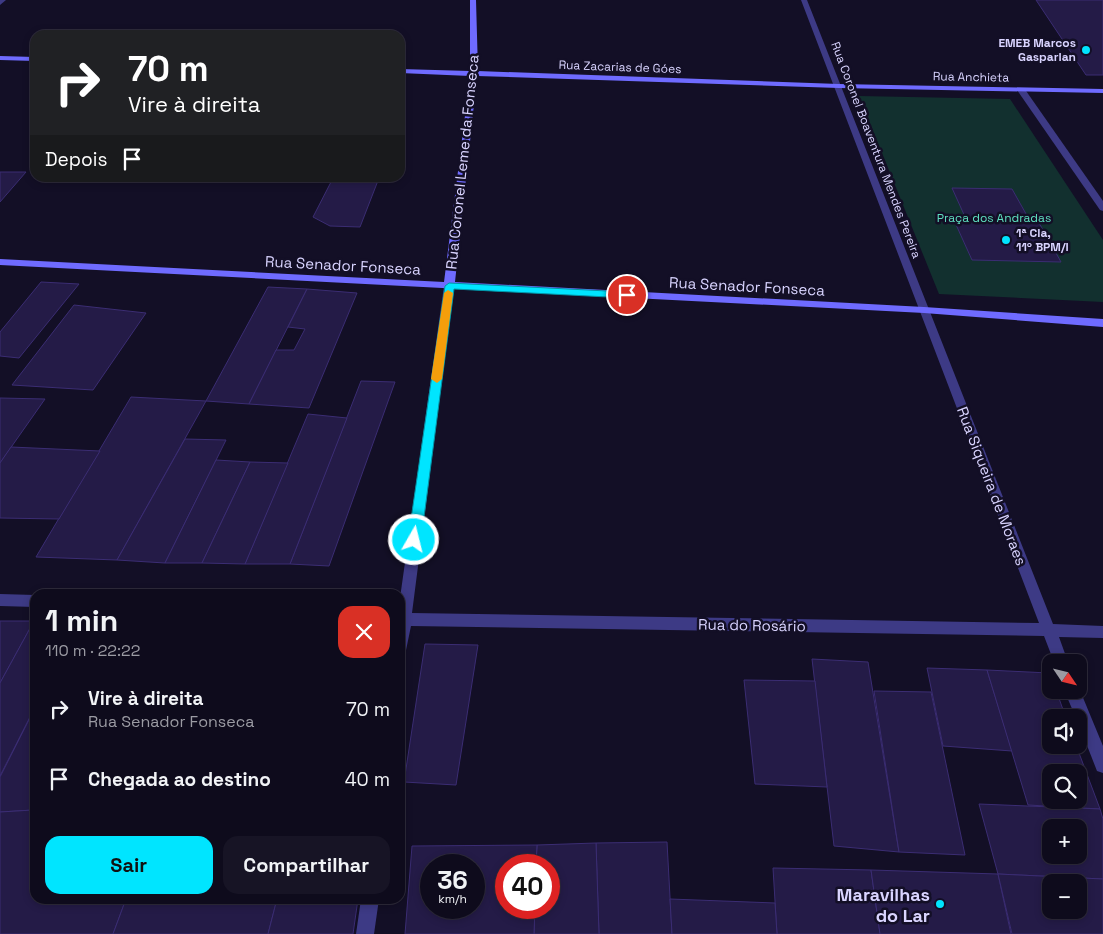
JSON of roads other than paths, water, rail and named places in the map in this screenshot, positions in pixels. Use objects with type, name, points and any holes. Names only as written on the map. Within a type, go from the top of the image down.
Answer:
[{"type":"main road","name":"Rua Coronel Leme da Fonseca","points":[[449,286],[474,73],[473,0]]},
{"type":"main road","points":[[0,58],[30,59]]},
{"type":"main road","name":"Rua Zacarias de Góes","points":[[405,71],[839,86]]},
{"type":"main road","name":"Rua Anchieta","points":[[839,86],[1103,91]]},
{"type":"main road","name":"Rua Senador Fonseca","points":[[0,262],[924,310],[1103,323]]},
{"type":"street","points":[[0,3],[3,0]]},
{"type":"street","name":"Rua Coronel Boaventura Mendes Pereira","points":[[804,0],[839,86],[924,310]]},
{"type":"street","points":[[1021,90],[1103,208]]},
{"type":"street","name":"Rua Coronel Leme da Fonseca","points":[[405,598],[449,286]]},
{"type":"street","name":"Rua Siqueira de Moraes","points":[[924,310],[1058,654]]},
{"type":"street","points":[[0,600],[30,601]]},
{"type":"street","name":"Rua do Rosário","points":[[405,619],[1103,632]]},
{"type":"street","points":[[1076,699],[1103,765]]},
{"type":"street","points":[[365,934],[369,904]]},
{"type":"place","name":"EMEB Marcos Gasparian","points":[[1086,50]]},
{"type":"place","name":"1ª Cia, 11º BPM/I","points":[[1006,240]]},
{"type":"place","name":"Maravilhas do Lar","points":[[940,904]]},
{"type":"park label","name":"Praça dos Andradas","points":[[994,218]]}]
